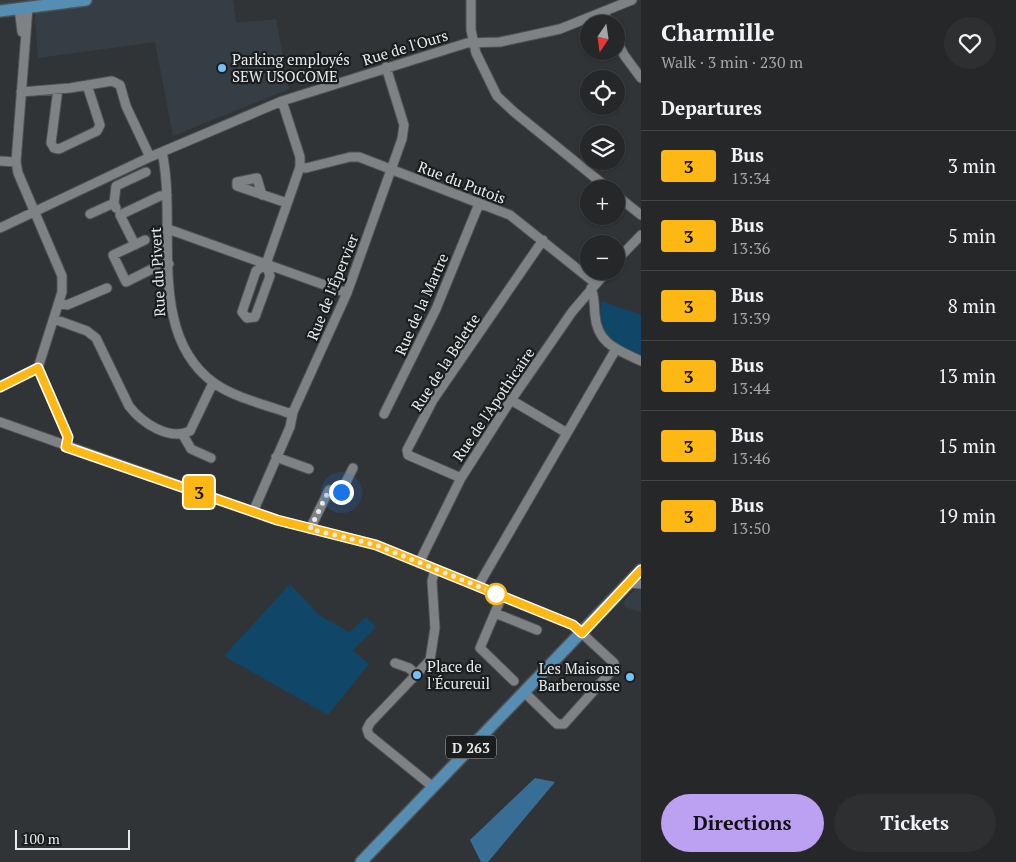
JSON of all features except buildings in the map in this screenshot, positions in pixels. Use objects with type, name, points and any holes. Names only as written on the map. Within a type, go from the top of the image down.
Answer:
[{"type":"main road","points":[[0,11],[86,0]]},
{"type":"main road","name":"D 263","points":[[361,862],[641,570]]},
{"type":"street","points":[[471,0],[474,42],[482,69],[497,96],[598,180]]},
{"type":"street","name":"Rue de l'Ours","points":[[0,228],[150,157],[282,101],[386,67],[474,42],[500,42],[551,31],[632,0]]},
{"type":"street","points":[[23,8],[25,52],[20,92],[16,162],[34,211],[62,276],[59,303],[38,368],[68,437],[66,447]]},
{"type":"street","points":[[625,56],[641,78]]},
{"type":"street","name":"Rue de l'Épervier","points":[[253,512],[290,427],[293,412],[347,293],[402,138],[404,125],[386,67]]},
{"type":"street","points":[[20,92],[58,89],[112,81],[120,85],[126,106],[150,157]]},
{"type":"street","points":[[58,89],[51,143],[54,148],[59,149],[97,131],[100,125],[87,85]]},
{"type":"street","points":[[266,264],[270,276],[254,317],[247,318],[242,312],[244,304],[256,272],[266,264],[300,167],[300,157],[282,101]]},
{"type":"street","name":"Rue du Pivert","points":[[162,152],[167,174],[170,302],[174,326],[183,346],[196,365],[213,383],[241,396],[288,413],[293,412]]},
{"type":"street","name":"Rue du Putois","points":[[300,167],[306,168],[350,157],[359,157],[510,215],[543,240],[593,286]]},
{"type":"street","points":[[0,161],[16,162]]},
{"type":"street","points":[[127,168],[133,178]]},
{"type":"street","points":[[135,245],[114,203],[116,186],[146,172]]},
{"type":"street","points":[[120,215],[160,196],[168,195]]},
{"type":"street","points":[[262,195],[287,203]]},
{"type":"street","points":[[625,202],[641,214]]},
{"type":"street","points":[[90,214],[114,203]]},
{"type":"street","name":"Rue de la Martre","points":[[384,414],[436,309],[479,204]]},
{"type":"street","points":[[168,229],[347,293]]},
{"type":"street","points":[[625,252],[641,235]]},
{"type":"street","points":[[144,240],[113,255],[126,282],[160,265],[169,264]]},
{"type":"street","name":"Rue de la Belette","points":[[461,478],[408,455],[408,450],[433,400],[543,240]]},
{"type":"street","name":"Rue de l'Apothicaire","points":[[419,563],[461,478],[511,400],[599,280]]},
{"type":"street","points":[[593,286],[596,326],[600,336],[608,346],[641,361]]},
{"type":"street","points":[[59,303],[67,305],[106,288]]},
{"type":"street","points":[[54,319],[87,331],[96,338],[130,406],[137,416],[170,434],[182,434],[190,431],[213,383]]},
{"type":"street","points":[[478,586],[616,349]]},
{"type":"street","points":[[0,386],[38,368]]},
{"type":"street","points":[[511,400],[567,433]]},
{"type":"street","points":[[0,422],[253,512],[310,529],[376,545],[573,625],[615,667],[564,724],[557,724],[524,692]]},
{"type":"street","points":[[182,434],[191,449],[210,458]]},
{"type":"street","points":[[276,457],[309,469]]},
{"type":"street","points":[[310,529],[329,490],[341,492],[353,468]]},
{"type":"street","points":[[433,787],[367,732],[370,722],[418,675],[428,664],[432,655],[435,617],[432,581],[435,570]]},
{"type":"street","points":[[629,583],[641,584]]},
{"type":"street","points":[[502,596],[480,648],[514,681]]},
{"type":"street","points":[[495,613],[537,630]]},
{"type":"street","points":[[395,663],[409,668],[418,675]]},
{"type":"shaded area","name":"Parking employés SEW USOCOME","points":[[0,0],[233,0],[236,23],[276,19],[289,89],[173,136],[155,42],[38,58],[34,3],[0,7]]},
{"type":"shaded area","points":[[601,301],[641,315],[641,356],[613,341],[600,326]]},
{"type":"shaded area","points":[[641,583],[641,612],[625,607],[624,601]]},
{"type":"shaded area","points":[[290,584],[319,615],[349,632],[366,617],[376,627],[353,650],[369,664],[328,715],[224,656]]},
{"type":"shaded area","points":[[535,778],[555,782],[488,862],[481,862],[470,840]]},
{"type":"bus line","name":"3","points":[[0,387],[38,368],[68,437],[66,447],[129,467],[277,520],[376,545],[573,625],[582,633],[641,570]]},
{"type":"place","name":"Parking employés SEW USOCOME","points":[[222,68]]},
{"type":"place","name":"Place de l'Écureuil","points":[[417,675]]},
{"type":"place","name":"Les Maisons Barberousse","points":[[630,677]]},
{"type":"route","points":[[341,492],[329,490],[310,529],[376,545],[502,596],[496,594]]}]
